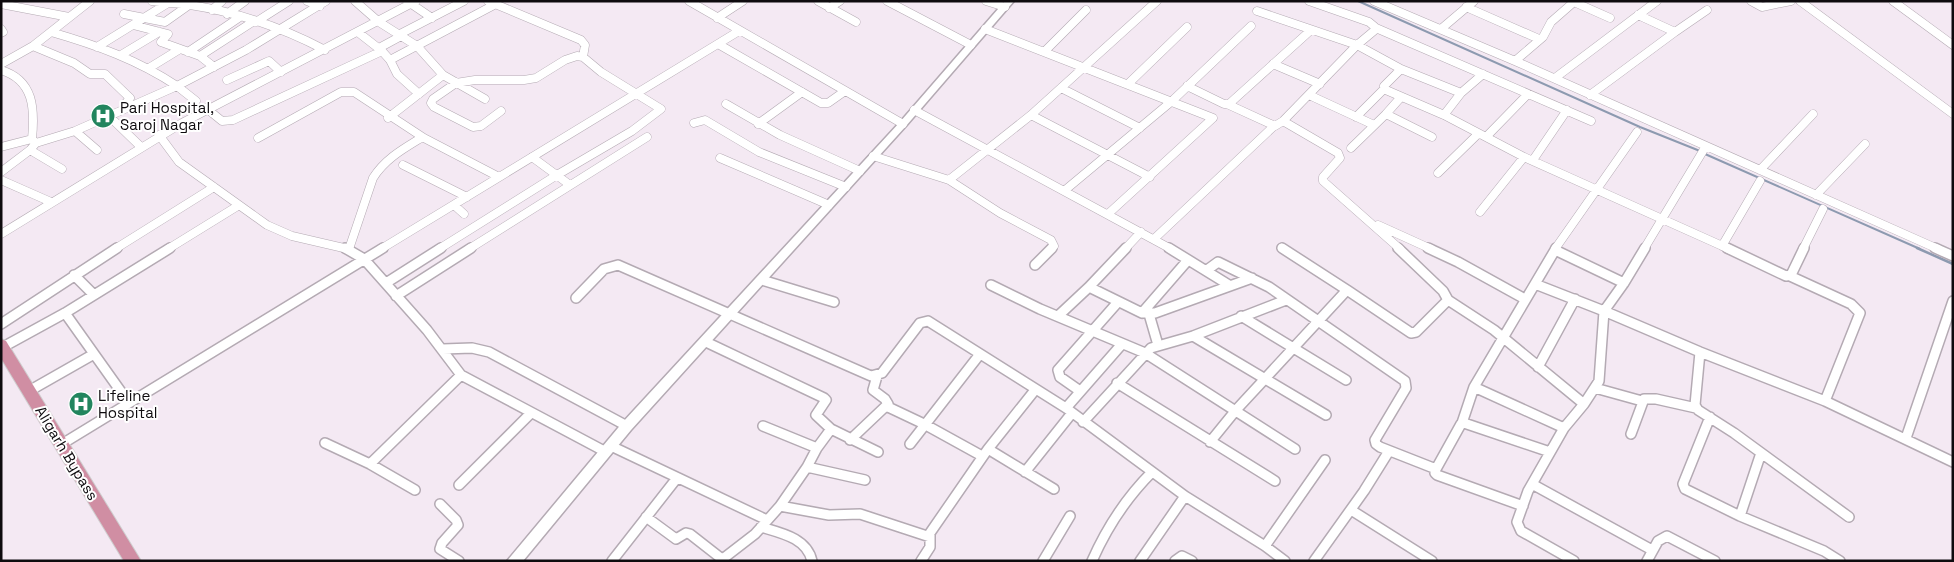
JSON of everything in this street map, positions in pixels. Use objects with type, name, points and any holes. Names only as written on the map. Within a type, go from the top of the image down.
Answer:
[{"type":"highway","name":"Aligarh Bypass","points":[[2,346],[133,561]]},
{"type":"main road","points":[[514,561],[627,426],[830,205],[1008,4]]},
{"type":"street","points":[[1,64],[33,46],[90,1]]},
{"type":"street","points":[[212,10],[222,1]]},
{"type":"street","points":[[227,14],[245,1]]},
{"type":"street","points":[[200,56],[289,1]]},
{"type":"street","points":[[307,1],[323,3]]},
{"type":"street","points":[[355,1],[379,22],[417,46],[442,75],[486,99]]},
{"type":"street","points":[[206,108],[222,121],[233,120],[381,49],[402,35],[464,1]]},
{"type":"street","points":[[689,1],[903,124]]},
{"type":"street","points":[[717,18],[743,1]]},
{"type":"street","points":[[818,1],[856,22]]},
{"type":"street","points":[[829,8],[840,1]]},
{"type":"street","points":[[887,1],[971,45]]},
{"type":"street","points":[[986,1],[1008,4]]},
{"type":"street","points":[[949,180],[1032,115],[1157,1]]},
{"type":"street","points":[[1309,1],[1369,22],[1376,28],[1591,121]]},
{"type":"street","points":[[1333,1],[1333,10]]},
{"type":"street","points":[[1374,1],[1554,78],[1704,150],[1760,170],[1953,256]]},
{"type":"street","points":[[1441,29],[1474,1]]},
{"type":"street","points":[[1554,78],[1657,1]]},
{"type":"street","points":[[1751,1],[1762,7],[1791,1]]},
{"type":"street","points":[[1800,1],[1953,114]]},
{"type":"street","points":[[1893,1],[1953,45]]},
{"type":"street","points":[[97,47],[143,19],[161,2],[191,3],[240,17],[281,30],[325,50]]},
{"type":"street","points":[[1,234],[140,146],[206,108],[359,33],[411,2],[432,18]]},
{"type":"street","points":[[1515,61],[1545,34],[1551,22],[1575,2],[1610,18]]},
{"type":"street","points":[[124,14],[165,22],[191,3]]},
{"type":"street","points":[[1,147],[75,131],[110,117],[178,86],[214,67],[281,30],[323,3]]},
{"type":"street","points":[[390,60],[491,3],[581,40],[585,45],[583,57]]},
{"type":"street","points":[[1,4],[69,17]]},
{"type":"street","points":[[1466,7],[1539,39]]},
{"type":"street","points":[[1044,52],[1086,10]]},
{"type":"street","points":[[1590,95],[1708,10]]},
{"type":"street","points":[[1257,11],[1357,45],[1401,69],[1461,93]]},
{"type":"street","points":[[1638,15],[1675,32]]},
{"type":"street","points":[[188,52],[240,17]]},
{"type":"street","points":[[133,25],[168,35],[161,42],[200,56],[214,67]]},
{"type":"street","points":[[1064,190],[1172,101],[1251,26]]},
{"type":"street","points":[[1128,84],[1187,27]]},
{"type":"street","points":[[1154,239],[1238,158],[1274,126],[1283,121],[1376,28]]},
{"type":"street","points":[[985,29],[1172,101],[1213,119],[1108,214]]},
{"type":"street","points":[[1227,104],[1232,102],[1311,30]]},
{"type":"street","points":[[62,444],[739,31]]},
{"type":"street","points":[[50,32],[121,55],[149,68],[178,86],[196,101]]},
{"type":"street","points":[[121,55],[159,32]]},
{"type":"street","points":[[359,33],[381,49],[390,60],[396,74],[419,94]]},
{"type":"street","points":[[718,44],[825,104],[845,92]]},
{"type":"street","points":[[33,46],[74,63],[90,74],[105,74],[130,98],[125,104],[129,108]]},
{"type":"street","points":[[149,68],[180,49]]},
{"type":"street","points":[[386,283],[557,175],[624,136],[661,111],[660,107],[601,72],[583,57],[570,58],[536,78],[475,80],[456,83],[433,99],[431,103],[434,107],[473,127],[481,126],[502,111]]},
{"type":"street","points":[[227,80],[269,61],[281,72]]},
{"type":"street","points":[[1273,64],[1320,84]]},
{"type":"street","points":[[1356,116],[1384,89],[1384,86],[1401,69]]},
{"type":"street","points":[[1,70],[12,72],[27,89],[31,97],[34,118],[34,141],[30,150],[1,172]]},
{"type":"street","points":[[1444,115],[1461,93],[1483,74]]},
{"type":"street","points":[[388,118],[442,75]]},
{"type":"street","points":[[1188,86],[1274,126]]},
{"type":"street","points":[[1061,88],[1140,128]]},
{"type":"street","points":[[1384,89],[1444,115],[1524,157],[1851,304],[1860,312],[1825,401]]},
{"type":"street","points":[[258,138],[341,92],[348,90],[354,92],[388,118],[420,138],[499,177]]},
{"type":"street","points":[[758,124],[802,92]]},
{"type":"street","points":[[1438,173],[1528,94]]},
{"type":"street","points":[[1309,95],[1374,125]]},
{"type":"street","points":[[1351,148],[1401,97]]},
{"type":"street","points":[[726,104],[758,124],[860,171]]},
{"type":"street","points":[[914,110],[1154,239],[1207,270],[1230,286]]},
{"type":"street","points":[[1533,160],[1567,110]]},
{"type":"street","points":[[1386,114],[1432,137]]},
{"type":"street","points":[[1760,170],[1813,114]]},
{"type":"street","points":[[1032,115],[1150,177]]},
{"type":"street","points":[[110,117],[140,146]]},
{"type":"street","points":[[694,123],[705,120],[759,152],[846,187]]},
{"type":"street","points":[[1283,121],[1338,153],[1340,158],[1323,177],[1323,181],[1371,222],[1443,291],[1448,300],[1482,322],[1584,404]]},
{"type":"street","points":[[75,131],[97,150]]},
{"type":"street","points":[[1523,506],[1436,475],[1435,473],[1462,423],[1474,387],[1504,339],[1525,298],[1555,250],[1637,132]]},
{"type":"street","points":[[159,135],[170,152],[182,165],[202,177],[236,207],[269,227],[290,236],[339,245],[364,259],[443,349],[462,375],[531,413],[608,449],[677,478],[802,543],[808,548],[812,561]]},
{"type":"street","points":[[396,296],[647,137]]},
{"type":"street","points":[[349,249],[373,178],[378,169],[420,138]]},
{"type":"street","points":[[1816,195],[1865,144]]},
{"type":"street","points":[[30,150],[62,168]]},
{"type":"street","points":[[1574,561],[1521,532],[1517,522],[1532,484],[1550,452],[1564,428],[1595,388],[1600,375],[1604,311],[1624,283],[1704,150]]},
{"type":"street","points":[[873,156],[949,180],[1000,212],[1051,240],[1054,246],[1035,265]]},
{"type":"street","points":[[532,157],[570,186]]},
{"type":"street","points":[[1480,212],[1524,157]]},
{"type":"street","points":[[720,158],[830,205]]},
{"type":"street","points":[[403,165],[467,197]]},
{"type":"street","points":[[1,180],[51,202]]},
{"type":"street","points":[[1722,246],[1760,181]]},
{"type":"street","points":[[1,324],[74,275],[214,187]]},
{"type":"street","points":[[454,205],[464,214]]},
{"type":"street","points":[[2,346],[65,313],[236,207]]},
{"type":"street","points":[[1790,276],[1824,209]]},
{"type":"street","points":[[1371,222],[1458,262],[1525,298]]},
{"type":"street","points":[[1058,316],[1089,287],[1141,232]]},
{"type":"street","points":[[1282,248],[1411,333],[1416,332],[1448,300]]},
{"type":"street","points":[[1555,250],[1624,283]]},
{"type":"street","points":[[1146,314],[1188,260]]},
{"type":"street","points":[[1207,270],[1214,263],[1218,262],[1270,287],[1406,383],[1406,388],[1375,440],[1377,445],[1436,470]]},
{"type":"street","points":[[576,298],[604,269],[618,265],[871,376],[877,376],[882,373],[920,323],[924,321],[932,323],[1069,411],[1185,496],[1285,561]]},
{"type":"street","points":[[74,275],[93,294]]},
{"type":"street","points":[[1089,287],[1146,314],[1252,278]]},
{"type":"street","points":[[762,280],[834,302]]},
{"type":"street","points":[[1535,284],[1825,401],[1953,462]]},
{"type":"street","points":[[991,285],[1145,353],[1295,448]]},
{"type":"street","points":[[1210,442],[1236,410],[1295,348],[1346,290]]},
{"type":"street","points":[[1538,367],[1575,299]]},
{"type":"street","points":[[1083,422],[1145,353],[1158,345],[1193,336],[1286,300]]},
{"type":"street","points":[[1906,438],[1953,300]]},
{"type":"street","points":[[1080,391],[1060,377],[1058,370],[1118,302]]},
{"type":"street","points":[[65,313],[129,403]]},
{"type":"street","points":[[1146,314],[1158,345]]},
{"type":"street","points":[[1241,316],[1346,380]]},
{"type":"street","points":[[1193,336],[1326,415]]},
{"type":"street","points":[[706,342],[824,398],[826,400],[825,404],[816,415],[831,429],[850,440],[878,452]]},
{"type":"street","points":[[1025,472],[1069,411],[1080,391],[1122,344]]},
{"type":"street","points":[[443,349],[472,348],[489,352],[627,426]]},
{"type":"street","points":[[1696,408],[1700,352]]},
{"type":"street","points":[[29,391],[94,354]]},
{"type":"street","points":[[910,444],[980,354]]},
{"type":"street","points":[[370,464],[462,375]]},
{"type":"street","points":[[850,440],[886,406],[888,401],[873,390],[877,376]]},
{"type":"street","points":[[1117,383],[1275,481]]},
{"type":"street","points":[[1474,387],[1564,428]]},
{"type":"street","points":[[1595,388],[1642,401],[1650,398],[1696,408],[1849,517]]},
{"type":"street","points":[[921,561],[930,548],[930,537],[985,453],[1035,390]]},
{"type":"street","points":[[1631,434],[1642,401]]},
{"type":"street","points":[[886,406],[1025,472],[1054,489]]},
{"type":"street","points":[[459,485],[531,413]]},
{"type":"street","points":[[1710,417],[1684,486],[1687,491],[1740,516],[1824,551],[1840,561]]},
{"type":"street","points":[[1462,423],[1550,452]]},
{"type":"street","points":[[763,426],[817,448]]},
{"type":"street","points":[[646,517],[676,539],[686,533],[690,534],[721,560],[741,546],[780,506],[831,429]]},
{"type":"street","points":[[325,443],[370,464],[415,490]]},
{"type":"street","points":[[1314,561],[1351,510],[1389,450]]},
{"type":"street","points":[[1740,516],[1761,453]]},
{"type":"street","points":[[1264,546],[1325,460]]},
{"type":"street","points":[[806,467],[865,480]]},
{"type":"street","points":[[1092,561],[1116,511],[1128,495],[1152,472]]},
{"type":"street","points":[[612,561],[677,478]]},
{"type":"street","points":[[1532,484],[1652,550]]},
{"type":"street","points":[[1140,561],[1185,496]]},
{"type":"street","points":[[440,504],[456,520],[458,525],[442,543],[440,549],[459,561]]},
{"type":"street","points":[[780,506],[829,515],[860,514],[930,537]]},
{"type":"street","points":[[1351,510],[1418,557],[1432,561]]},
{"type":"street","points":[[1043,561],[1070,516]]},
{"type":"street","points":[[1647,561],[1660,538],[1667,536],[1716,561]]},
{"type":"street","points":[[1175,561],[1182,556],[1192,561]]},
{"type":"waterway","points":[[1358,1],[1640,127],[1700,151]]},
{"type":"waterway","points":[[1705,154],[1920,249]]},
{"type":"waterway","points":[[1917,248],[1953,264]]},
{"type":"place","name":"Pari Hospital, Saroj Nagar","points":[[103,116]]},
{"type":"place","name":"Lifeline Hospital","points":[[81,404]]}]
